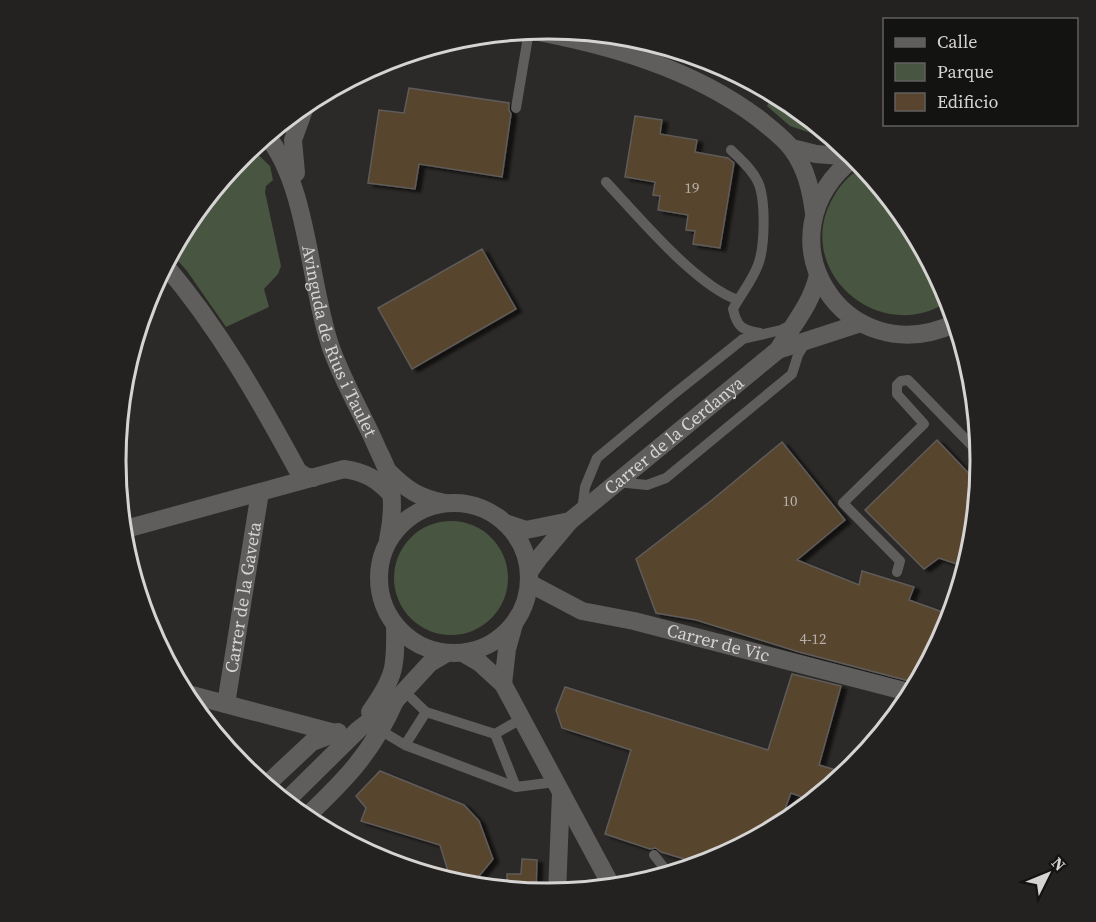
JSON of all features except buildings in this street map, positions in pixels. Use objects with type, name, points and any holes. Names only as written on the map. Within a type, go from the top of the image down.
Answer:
[{"type":"main road","points":[[565,40],[645,59],[690,76],[741,105],[792,148],[811,187],[814,213],[811,249],[818,275],[835,302],[861,323],[882,332],[900,336],[919,335],[948,327]]},
{"type":"main road","name":"Avinguda de Rius i Taulet","points":[[301,119],[293,140],[299,207],[317,300],[331,348],[388,471],[393,515],[388,542]]},
{"type":"main road","name":"Avinguda de Rius i Taulet","points":[[272,142],[285,164],[299,207]]},
{"type":"main road","points":[[792,148],[816,154],[838,156]]},
{"type":"main road","points":[[814,213],[830,181],[847,164]]},
{"type":"main road","points":[[171,273],[219,337],[256,396],[298,471],[313,478]]},
{"type":"main road","name":"Carrer de la Cerdanya","points":[[529,580],[530,572],[539,558],[576,516],[777,350],[806,308],[818,275]]},
{"type":"main road","name":"Carrer de la Cerdanya","points":[[777,350],[861,323]]},
{"type":"main road","points":[[132,527],[344,469],[358,471],[376,479],[391,494]]},
{"type":"main road","name":"Avinguda de Rius i Taulet","points":[[388,471],[415,494],[425,499],[450,504]]},
{"type":"main road","name":"Carrer de la Gaveta","points":[[226,704],[260,492]]},
{"type":"main road","points":[[503,684],[507,649],[515,622],[526,600],[529,580],[527,563],[521,546],[503,522],[485,510],[462,504],[450,504],[424,510],[398,528],[388,542],[382,555],[379,578],[382,600],[395,625],[419,645],[455,653],[480,663],[503,684],[607,878]]},
{"type":"main road","name":"Carrer de la Cerdanya","points":[[503,522],[526,530],[547,527],[576,516]]},
{"type":"main road","name":"Carrer de Vic","points":[[529,580],[582,611],[634,621],[902,690]]},
{"type":"main road","points":[[291,796],[358,730],[399,696],[430,663],[494,641],[515,622]]},
{"type":"main road","points":[[272,779],[312,742],[335,733],[358,730],[391,681],[396,659],[395,625]]},
{"type":"main road","points":[[312,811],[350,775],[366,755],[399,696]]},
{"type":"main road","points":[[198,697],[335,733]]},
{"type":"main road","points":[[557,883],[558,788]]},
{"type":"lane","points":[[516,108],[528,40]]},
{"type":"lane","points":[[731,150],[749,168],[759,183],[763,214],[760,262],[733,309],[736,322],[746,331],[766,333]]},
{"type":"lane","points":[[606,182],[681,260],[723,295],[738,300]]},
{"type":"lane","points":[[576,516],[597,458],[743,339],[793,324]]},
{"type":"lane","points":[[617,482],[647,485],[666,478],[792,374],[798,355],[807,340]]},
{"type":"lane","points":[[897,572],[900,561],[843,503],[924,424],[897,394],[897,386],[901,381],[908,380],[969,443]]},
{"type":"lane","points":[[399,696],[426,712],[495,734],[521,719]]},
{"type":"lane","points":[[405,745],[426,712]]},
{"type":"lane","points":[[380,730],[405,745],[516,787],[558,788]]},
{"type":"lane","points":[[495,734],[516,787]]},
{"type":"lane","points":[[654,855],[664,867]]},
{"type":"green space","points":[[769,102],[813,133],[790,126],[767,106]]},
{"type":"green space","points":[[258,155],[270,166],[273,180],[266,186],[265,192],[281,266],[278,274],[264,289],[269,307],[226,327],[177,260],[197,227],[213,204]]},
{"type":"green space","points":[[855,173],[883,204],[913,250],[940,305],[922,313],[895,315],[870,308],[849,294],[833,274],[824,250],[823,223],[834,196]]},
{"type":"green space","points":[[451,521],[473,525],[491,538],[504,556],[508,578],[504,600],[491,618],[473,631],[451,635],[429,631],[411,618],[398,600],[394,578],[398,556],[411,538],[429,525]]}]
